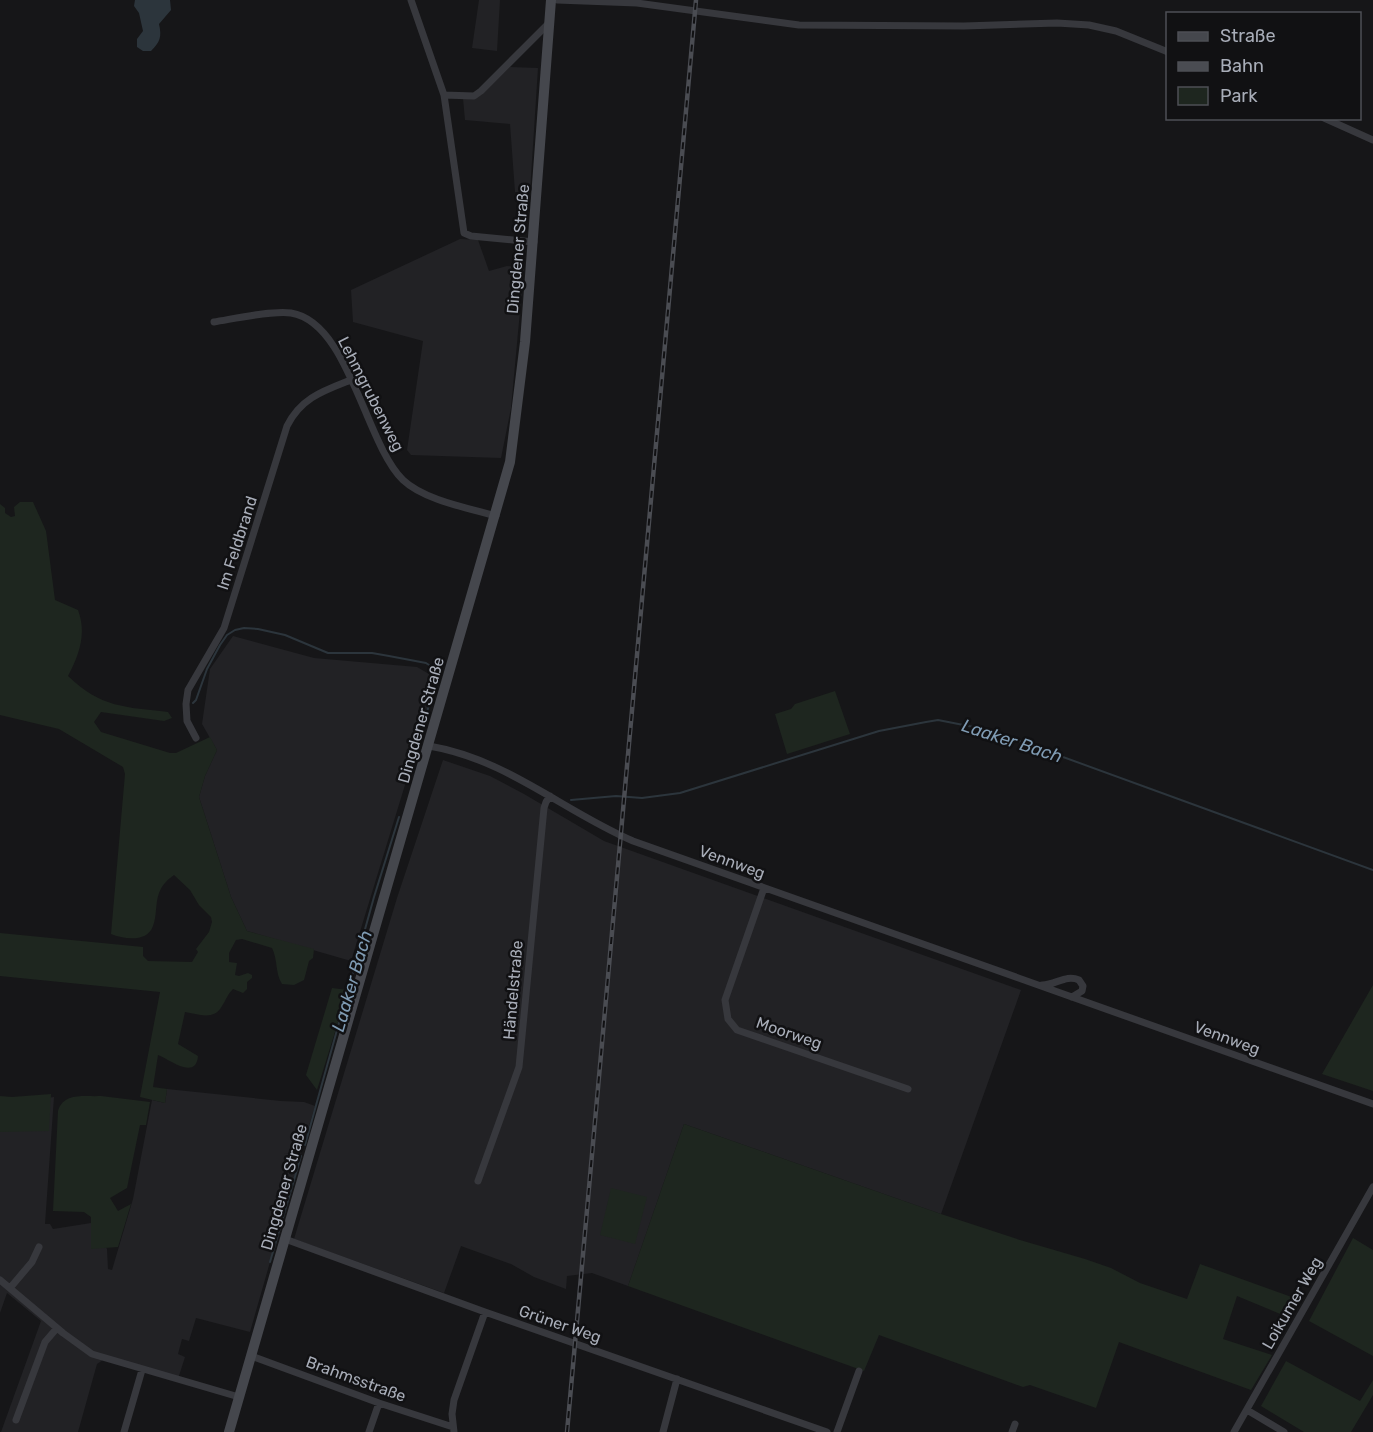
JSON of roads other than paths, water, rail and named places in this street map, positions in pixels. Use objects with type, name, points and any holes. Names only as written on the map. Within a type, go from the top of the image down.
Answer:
[{"type":"main road","name":"Dingdener Straße","points":[[229,1432],[496,516],[513,447],[534,242],[551,0]]},
{"type":"street","points":[[411,0],[444,94],[464,233],[471,236],[534,242]]},
{"type":"street","points":[[557,0],[637,3],[799,25],[964,26],[1057,23],[1089,25],[1116,31],[1166,52]]},
{"type":"street","points":[[444,94],[474,96],[549,23]]},
{"type":"street","points":[[1328,120],[1373,140]]},
{"type":"street","name":"Lehmgrubenweg","points":[[214,322],[292,313],[309,321],[325,333],[342,359],[390,462],[404,480],[427,495],[496,516]]},
{"type":"street","name":"Im Feldbrand","points":[[196,738],[187,721],[188,690],[224,628],[286,426],[294,412],[304,402],[316,394],[351,380]]},
{"type":"street","name":"Vennweg","points":[[429,746],[494,766],[524,780],[627,838],[1373,1104]]},
{"type":"street","name":"Händelstraße","points":[[478,1182],[519,1067],[544,808],[550,796]]},
{"type":"street","name":"Moorweg","points":[[764,888],[725,1000],[728,1019],[737,1029],[908,1089]]},
{"type":"street","name":"Vennweg","points":[[1036,984],[1052,985],[1073,977],[1083,986],[1082,991],[1072,997]]},
{"type":"street","name":"Loikumer Weg","points":[[1234,1432],[1373,1187]]},
{"type":"street","name":"Grüner Weg","points":[[285,1239],[827,1432]]},
{"type":"street","points":[[10,1288],[32,1262],[39,1247]]},
{"type":"street","points":[[0,1280],[92,1354],[239,1397]]},
{"type":"street","points":[[453,1429],[454,1400],[485,1312]]},
{"type":"street","points":[[16,1420],[45,1342],[57,1328]]},
{"type":"street","name":"Brahmsstraße","points":[[251,1356],[453,1429]]},
{"type":"street","points":[[124,1432],[142,1370]]},
{"type":"street","points":[[837,1432],[859,1371]]},
{"type":"street","points":[[663,1432],[677,1379]]},
{"type":"street","points":[[369,1432],[379,1403]]},
{"type":"street","points":[[1247,1410],[1284,1432]]},
{"type":"waterway","points":[[193,703],[220,645],[227,635],[244,628],[285,635],[328,653],[372,653],[426,663],[438,671],[427,712]]},
{"type":"waterway","name":"Laaker Bach","points":[[571,800],[616,796],[642,798],[680,793],[879,731],[938,720],[989,730],[1373,870]]},
{"type":"waterway","name":"Laaker Bach","points":[[305,1145],[374,897],[399,817]]},
{"type":"waterway","name":"Laaker Bach","points":[[270,1262],[301,1156]]},
{"type":"railway","points":[[567,1432],[696,0]]}]
